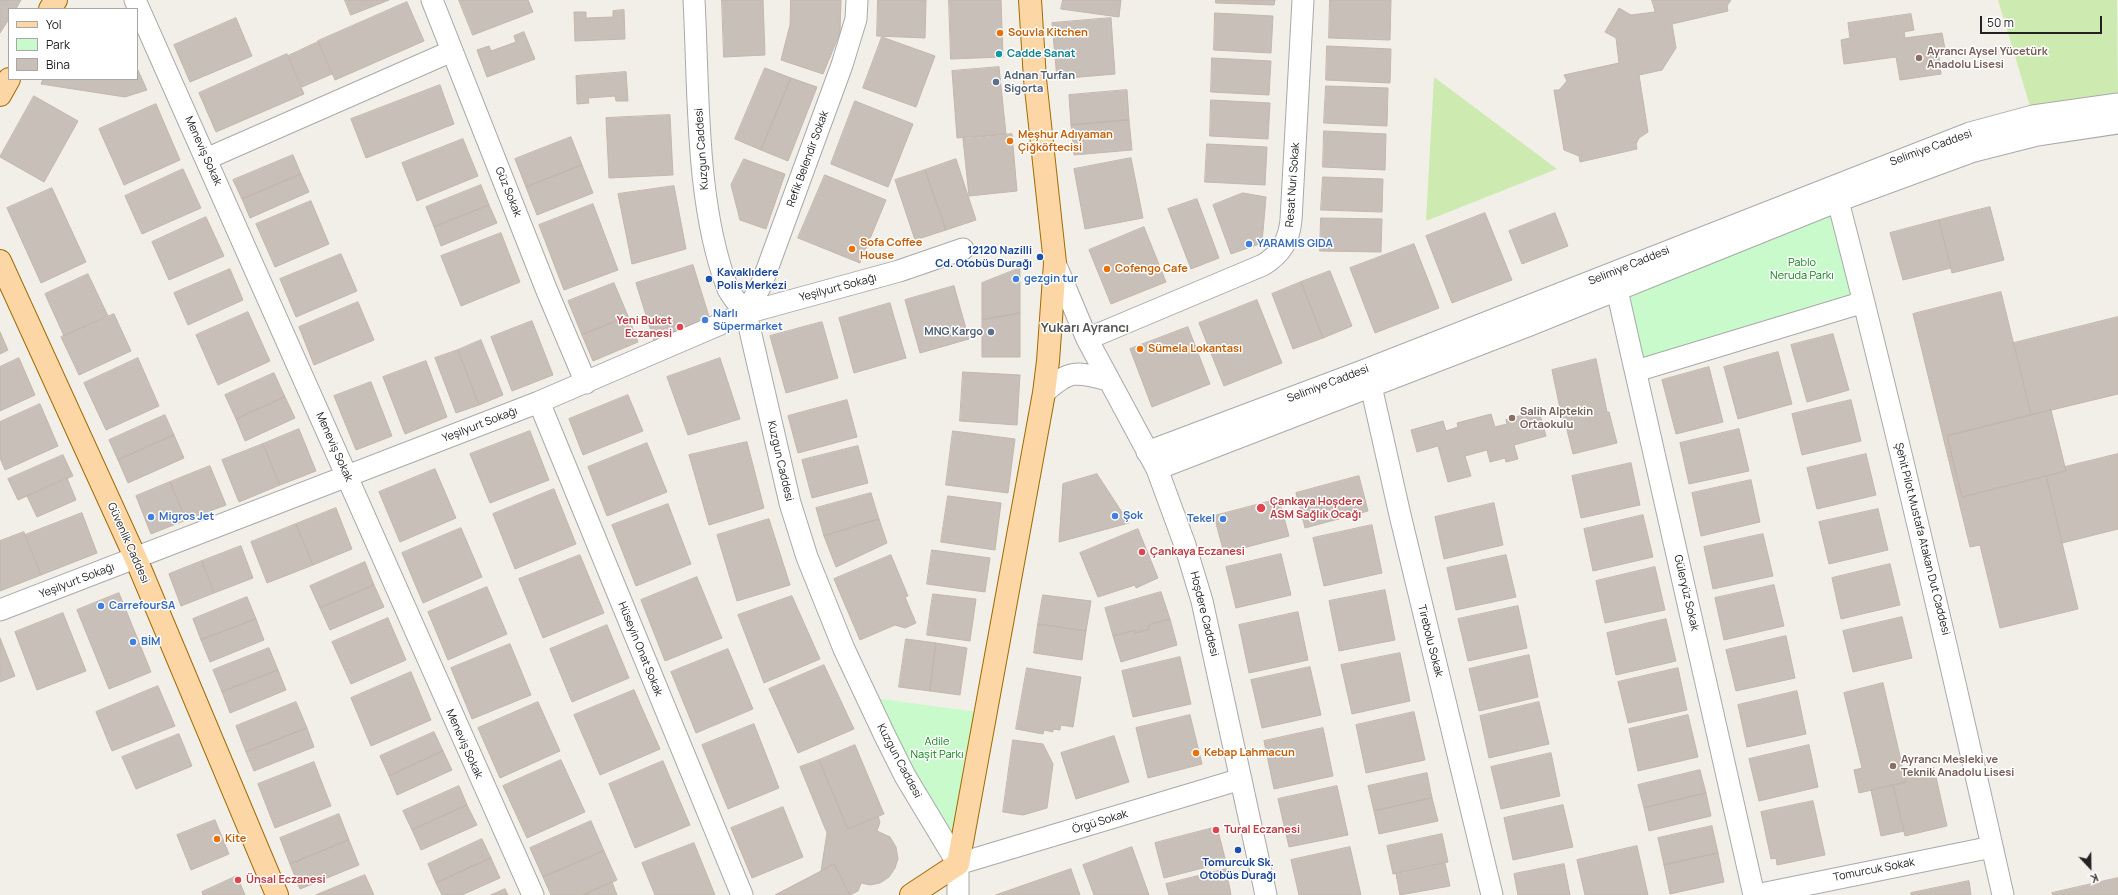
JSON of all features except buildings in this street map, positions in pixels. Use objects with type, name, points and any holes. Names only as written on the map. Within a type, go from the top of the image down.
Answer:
[{"type":"main road","points":[[911,895],[958,864],[1044,393],[1048,361],[1055,263],[1035,79],[1030,0]]},
{"type":"main road","points":[[0,95],[8,80]]},
{"type":"main road","name":"Güvenlik Caddesi","points":[[0,262],[4,283],[136,559],[277,895]]},
{"type":"street","name":"Meneviş Sokak","points":[[135,0],[533,895]]},
{"type":"street","name":"Güz Sokak","points":[[432,0],[547,291],[586,383]]},
{"type":"street","name":"Kuzgun Caddesi","points":[[694,0],[702,163],[707,206],[716,249],[729,290],[746,313],[790,502],[807,557],[825,606],[885,736],[905,776],[958,864]]},
{"type":"street","name":"Refik Belendir Sokak","points":[[746,313],[762,283],[842,65],[856,19],[857,0]]},
{"type":"street","name":"Resat Nuri Sokak","points":[[1087,339],[1264,265],[1275,258],[1283,249],[1290,232],[1292,220],[1303,0]]},
{"type":"street","points":[[206,159],[452,51]]},
{"type":"street","name":"Selimiye Caddesi","points":[[1152,460],[1371,386],[1617,290],[1970,133],[2033,116],[2118,104]]},
{"type":"street","name":"Selimiye Caddesi","points":[[1152,460],[1394,359],[1834,194],[2001,143],[2037,135],[2118,123]]},
{"type":"street","name":"Şehit Pilot Mustafa Atakan Dut Caddesi","points":[[1834,194],[1864,302],[1950,655],[2003,895]]},
{"type":"street","name":"Yeşilyurt Sokağı","points":[[0,610],[136,559],[539,402],[746,313],[899,271],[963,249]]},
{"type":"street","name":"Hoşdere Caddesi","points":[[1055,263],[1087,339],[1152,460],[1185,545],[1202,601],[1266,895]]},
{"type":"street","name":"Güleryüz Sokak","points":[[1617,290],[1755,895]]},
{"type":"street","points":[[1636,371],[1864,302]]},
{"type":"street","points":[[1044,393],[1058,380],[1072,373],[1082,373],[1108,380]]},
{"type":"street","name":"Tirebolu Sokak","points":[[1371,386],[1400,515],[1492,895]]},
{"type":"street","name":"Hüseyin Onat Sokak","points":[[539,402],[742,895]]},
{"type":"street","name":"Örgü Sokak","points":[[958,864],[1241,779]]},
{"type":"street","name":"Tomurcuk Sokak","points":[[1755,895],[1992,847]]},
{"type":"street","points":[[958,864],[958,895]]},
{"type":"green space","points":[[1998,0],[2117,0],[2118,104],[2033,116]]},
{"type":"green space","points":[[1434,77],[1557,169],[1426,221]]},
{"type":"green space","name":"Pablo Neruda Parkı","points":[[1838,201],[1864,302],[1636,371],[1617,290]]},
{"type":"green space","name":"Adile Naşit Parkı","points":[[866,697],[985,713],[958,864]]},
{"type":"place","name":"Souvla Kitchen","points":[[1000,33]]},
{"type":"place","name":"Cadde Sanat","points":[[999,54]]},
{"type":"place","name":"Ayrancı Aysel Yücetürk Anadolu Lisesi","points":[[1919,58]]},
{"type":"place","name":"Adnan Turfan Sigorta","points":[[996,82]]},
{"type":"place","name":"Meşhur Adıyaman Çiğköftecisi","points":[[1010,141]]},
{"type":"place","name":"YARAMIS GIDA","points":[[1249,244]]},
{"type":"place","name":"Sofa Coffee House","points":[[852,249]]},
{"type":"place","name":"12120 Nazilli Cd. Otobüs Durağı","points":[[1040,257]]},
{"type":"place","name":"Cofengo Cafe","points":[[1107,269]]},
{"type":"place","name":"Kavaklıdere Polis Merkezi","points":[[709,279]]},
{"type":"place","name":"gezgin tur","points":[[1016,279]]},
{"type":"place","name":"Narlı Süpermarket","points":[[705,320]]},
{"type":"place","name":"Yeni Buket Eczanesi","points":[[680,327]]},
{"type":"place","name":"MNG Kargo","points":[[991,332]]},
{"type":"place","name":"Sümela Lokantası","points":[[1140,349]]},
{"type":"place","name":"Salih Alptekin Ortaokulu","points":[[1512,418]]},
{"type":"place","name":"Çankaya Hoşdere ASM Sağlık Ocağı","points":[[1261,508]]},
{"type":"place","name":"Şok","points":[[1115,516]]},
{"type":"place","name":"Migros Jet","points":[[151,517]]},
{"type":"place","name":"Tekel","points":[[1223,519]]},
{"type":"place","name":"Çankaya Eczanesi","points":[[1142,552]]},
{"type":"place","name":"CarrefourSA","points":[[101,606]]},
{"type":"place","name":"BİM","points":[[133,642]]},
{"type":"place","name":"Kebap Lahmacun","points":[[1196,753]]},
{"type":"place","name":"Ayrancı Mesleki ve Teknik Anadolu Lisesi","points":[[1893,766]]},
{"type":"place","name":"Tural Eczanesi","points":[[1216,830]]},
{"type":"place","name":"Kite","points":[[217,839]]},
{"type":"place","name":"Tomurcuk Sk. Otobüs Durağı","points":[[1238,850]]},
{"type":"place","name":"Ünsal Eczanesi","points":[[238,880]]},
{"type":"district","name":"Yukarı Ayrancı","points":[[1085,328]]}]
